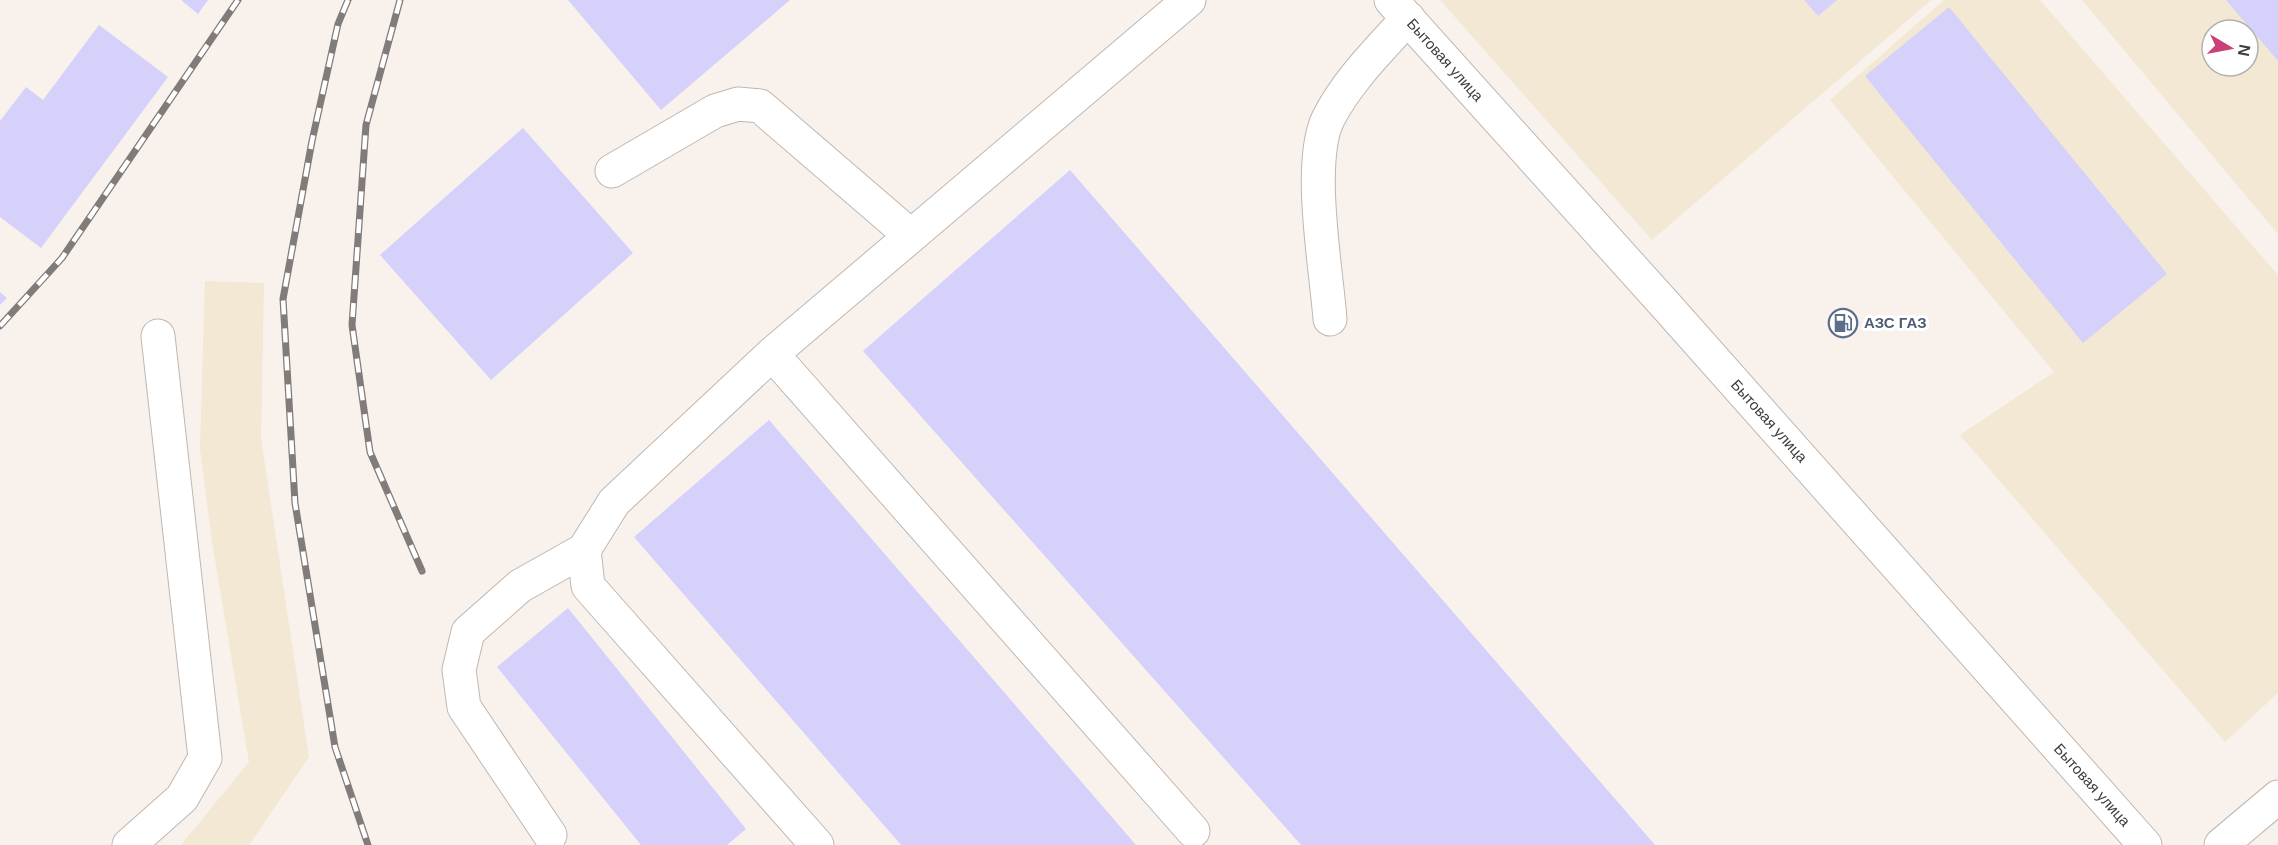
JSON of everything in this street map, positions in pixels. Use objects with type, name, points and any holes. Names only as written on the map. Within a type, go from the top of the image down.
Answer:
[{"type":"main road","points":[[549,835],[464,707],[459,670],[468,632],[520,586],[584,550],[614,502],[772,354],[1189,0]]},
{"type":"main road","points":[[1330,319],[1317,166],[1328,120],[1399,9]]},
{"type":"main road","name":"Бытовая улица","points":[[1399,9],[1677,317],[2145,845]]},
{"type":"main road","points":[[612,171],[715,111],[738,104],[760,106],[911,236]]},
{"type":"main road","points":[[129,845],[183,798],[205,758],[158,336]]},
{"type":"main road","points":[[772,354],[1193,831]]},
{"type":"main road","points":[[584,550],[588,586],[817,845]]},
{"type":"main road","points":[[2221,845],[2278,797]]},
{"type":"shaded area","points":[[1440,0],[1931,0],[1652,240]]},
{"type":"shaded area","points":[[1944,0],[2040,0],[2278,275],[2278,693],[2225,742],[1960,435],[2054,372],[1830,100]]},
{"type":"shaded area","points":[[2082,0],[2278,0],[2278,234]]},
{"type":"shaded area","points":[[205,281],[264,283],[261,438],[309,757],[249,845],[181,845],[249,762],[212,542],[200,449]]},
{"type":"building","points":[[181,0],[208,0],[198,14]]},
{"type":"building","points":[[568,0],[790,0],[661,110]]},
{"type":"building","points":[[1804,0],[1837,0],[1818,16]]},
{"type":"building","points":[[2226,0],[2278,0],[2278,61],[2260,40],[2260,18],[2241,18]]},
{"type":"building","points":[[1949,7],[2167,274],[2083,343],[1865,76]]},
{"type":"building","points":[[99,25],[168,77],[41,248],[0,217],[0,121],[26,87],[43,100]]},
{"type":"building","points":[[523,128],[633,253],[491,380],[380,255]]},
{"type":"building","points":[[1070,170],[1655,845],[1301,845],[863,351]]},
{"type":"building","points":[[0,292],[7,298],[0,305]]},
{"type":"building","points":[[769,420],[1136,845],[901,845],[634,537]]},
{"type":"building","points":[[568,608],[746,829],[727,845],[641,845],[497,667]]},
{"type":"railway","points":[[0,326],[62,258],[238,0]]},
{"type":"railway","points":[[348,0],[338,24],[312,141],[283,299],[295,503],[335,747],[368,845]]},
{"type":"railway","points":[[400,0],[366,125],[352,325],[370,452],[422,571]]},
{"type":"place","name":"АЗС ГАЗ","points":[[1843,323]]}]
